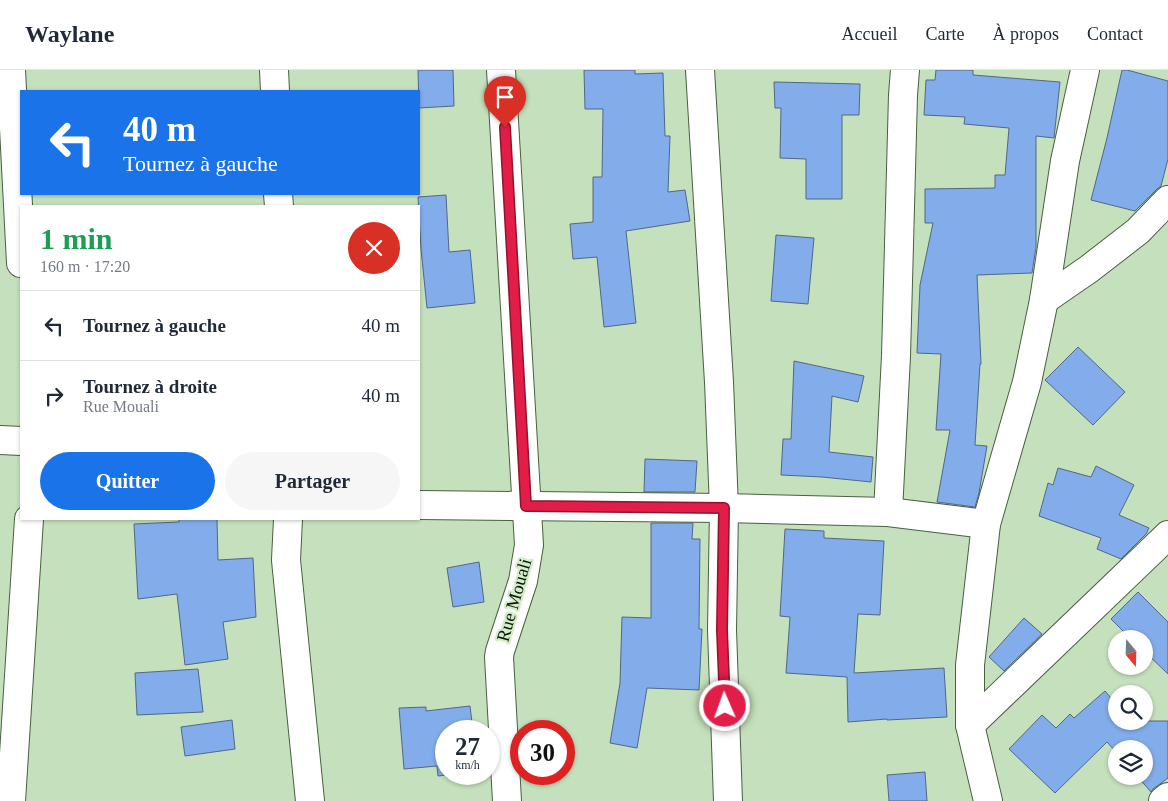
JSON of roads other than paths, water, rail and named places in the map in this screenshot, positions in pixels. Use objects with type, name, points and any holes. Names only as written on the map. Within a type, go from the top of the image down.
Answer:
[{"type":"street","points":[[11,70],[20,244]]},
{"type":"street","points":[[274,70],[275,90]]},
{"type":"street","name":"Rue Mouali","points":[[501,70],[529,545],[523,582],[499,657],[507,801]]},
{"type":"street","points":[[700,70],[719,382],[724,508],[722,630],[728,801]]},
{"type":"street","points":[[888,512],[896,356],[904,70]]},
{"type":"street","points":[[988,801],[970,725],[970,665],[986,524],[1027,382],[1044,300],[1066,161],[1085,70]]},
{"type":"street","points":[[1044,300],[1132,236],[1168,200]]},
{"type":"street","points":[[0,440],[20,441]]},
{"type":"street","points":[[420,505],[724,508],[888,512],[986,524]]},
{"type":"street","points":[[11,801],[29,520]]},
{"type":"street","points":[[288,520],[286,560],[310,801]]},
{"type":"street","points":[[970,725],[1168,536]]},
{"type":"street","points":[[1163,801],[1168,797]]}]
